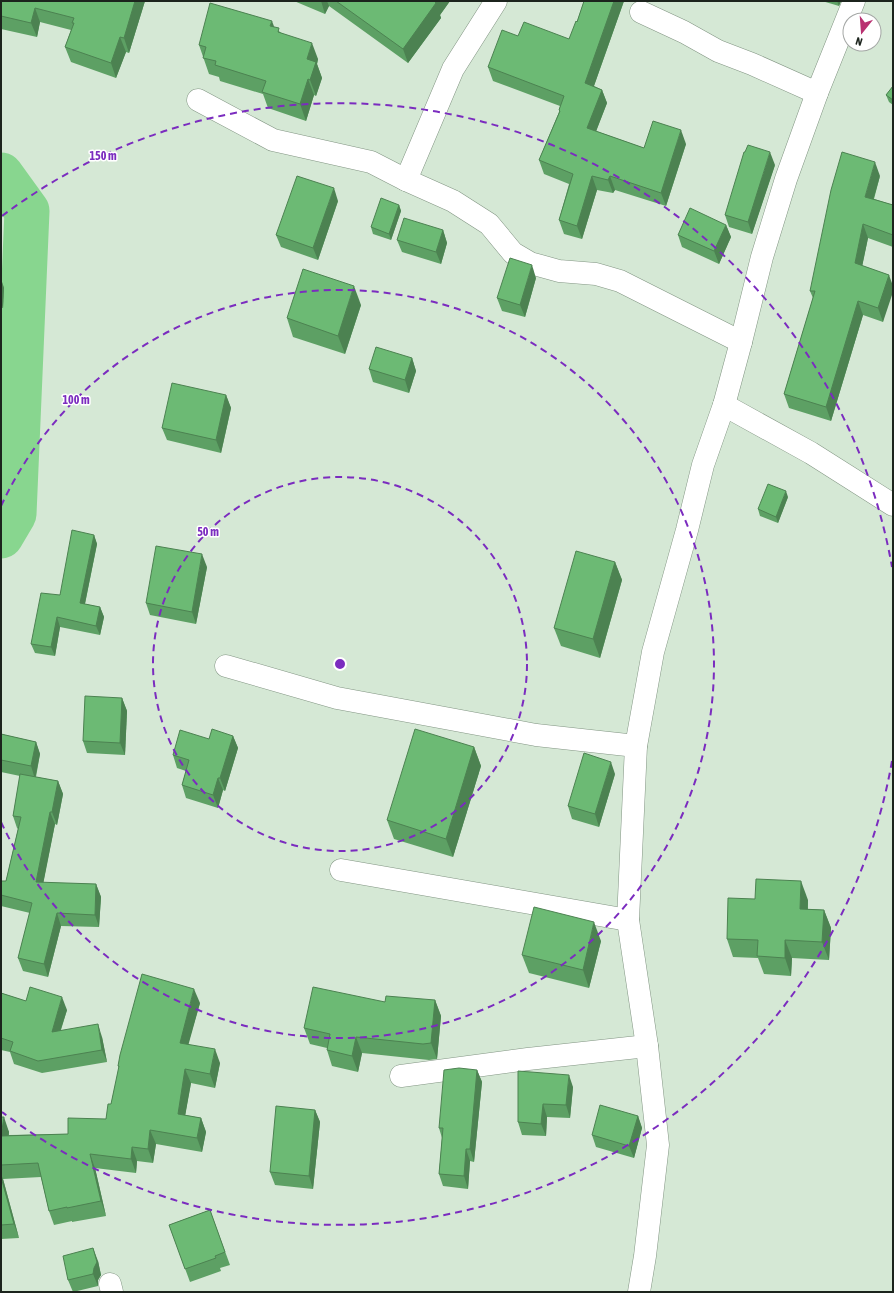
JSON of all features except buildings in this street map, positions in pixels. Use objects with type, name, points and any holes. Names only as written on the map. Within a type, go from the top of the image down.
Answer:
[{"type":"street","points":[[406,180],[453,69],[496,1]]},
{"type":"street","points":[[639,1292],[645,1256],[658,1145],[647,1046],[628,920],[636,746],[653,652],[688,530],[703,466],[724,405],[742,342],[762,257],[786,179],[817,93],[854,1]]},
{"type":"street","points":[[641,12],[684,32],[718,51],[752,64],[817,93]]},
{"type":"street","points":[[198,100],[273,140],[371,162],[406,180],[453,201],[489,224],[513,253],[530,263],[559,271],[596,274],[620,280],[742,342]]},
{"type":"street","points":[[724,405],[811,454],[893,505]]},
{"type":"street","points":[[226,666],[337,698],[536,735],[636,746]]},
{"type":"street","points":[[341,870],[628,920]]},
{"type":"street","points":[[401,1076],[528,1059],[647,1046]]},
{"type":"waterway","points":[[1,175],[27,211],[14,514],[1,536]]}]
